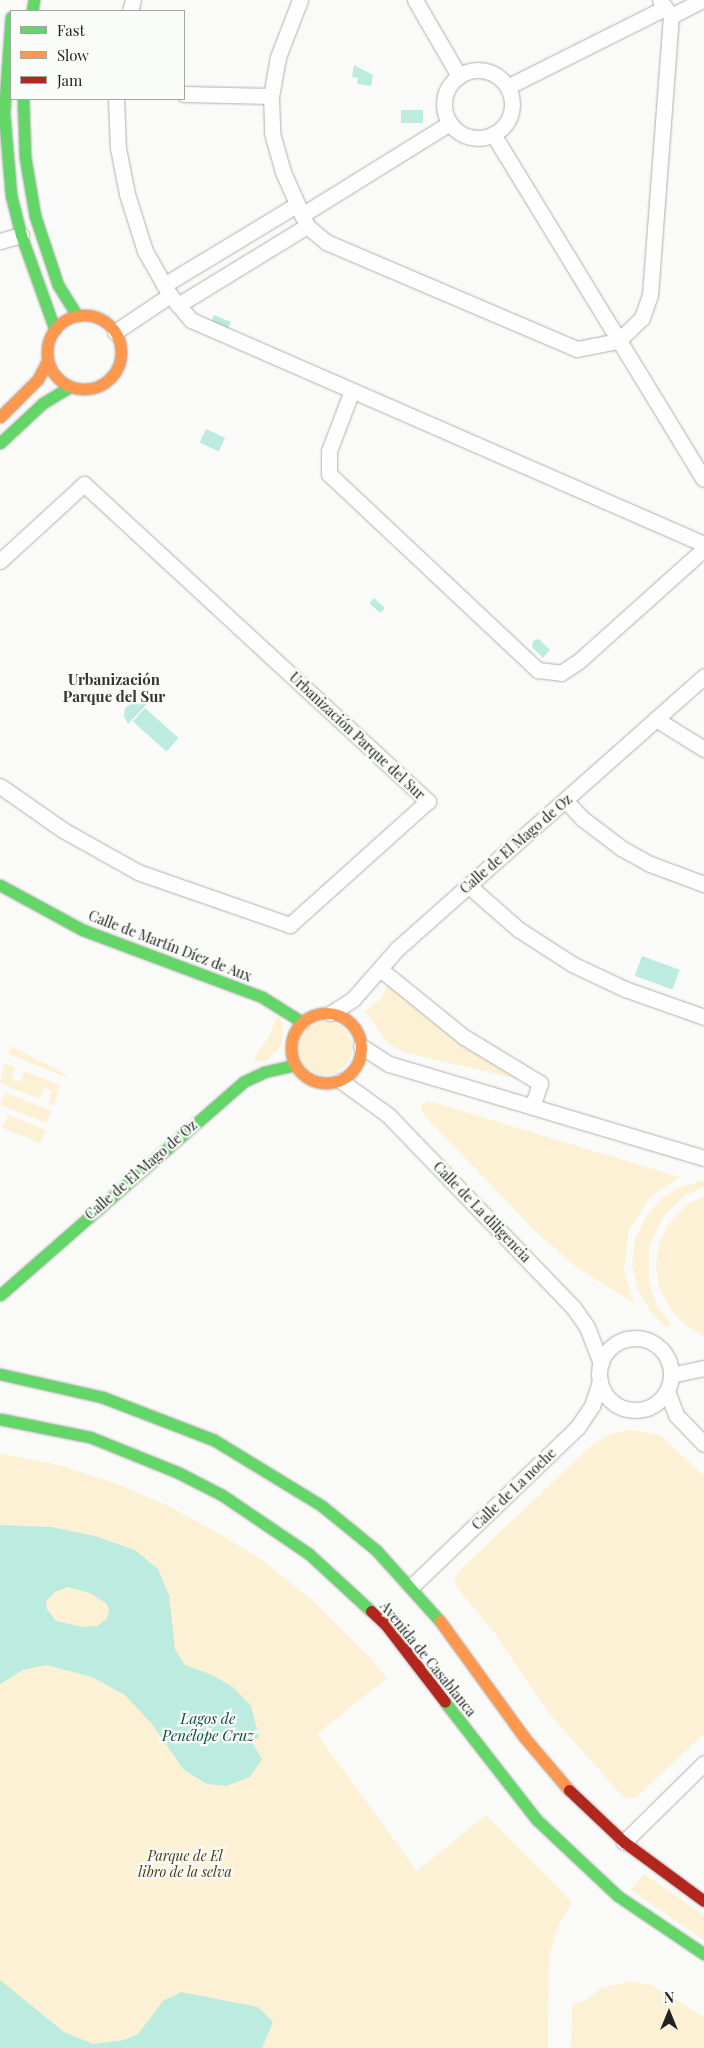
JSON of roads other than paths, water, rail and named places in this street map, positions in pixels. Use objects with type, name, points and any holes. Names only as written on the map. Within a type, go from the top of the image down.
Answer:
[{"type":"street","points":[[300,0],[278,57],[271,96],[272,132],[302,215],[326,242],[560,344],[577,349],[618,341],[642,318],[650,295],[666,8]]},
{"type":"street","points":[[415,0],[459,76]]},
{"type":"street","points":[[507,88],[666,8],[702,0]]},
{"type":"street","points":[[10,27],[2,113],[11,195],[21,235],[55,330]]},
{"type":"street","points":[[469,71],[491,73],[507,88],[511,98],[508,119],[493,134],[474,137],[464,135],[450,123],[445,113],[446,92],[459,76],[469,71]]},
{"type":"street","points":[[185,94],[271,96]]},
{"type":"street","points":[[2,113],[22,100]]},
{"type":"street","points":[[23,100],[25,157],[35,216],[58,285],[77,316]]},
{"type":"street","points":[[116,100],[118,148],[127,194],[145,251],[171,295],[191,320],[352,392],[704,544]]},
{"type":"street","points":[[115,332],[171,295],[450,123]]},
{"type":"street","points":[[493,134],[704,479]]},
{"type":"street","points":[[171,295],[302,215]]},
{"type":"street","points":[[0,241],[21,235]]},
{"type":"street","points":[[0,417],[38,379],[48,359],[49,341],[55,330],[65,321],[77,316],[101,320],[115,332],[121,354],[113,376],[93,388],[70,386],[56,376],[48,359]]},
{"type":"street","points":[[0,443],[43,403],[70,386]]},
{"type":"street","points":[[352,392],[329,451],[329,474],[538,670],[561,673],[579,662],[704,549]]},
{"type":"street","name":"Urbanización Parque del Sur","points":[[0,561],[84,484],[428,801],[290,926],[138,872],[63,830],[0,786]]},
{"type":"street","name":"Calle de El Mago de Oz","points":[[331,1013],[353,999],[397,949],[566,801],[704,676]]},
{"type":"street","points":[[656,719],[704,749]]},
{"type":"street","points":[[566,801],[583,819],[622,848],[650,864],[704,884]]},
{"type":"street","name":"Calle de Martín Díez de Aux","points":[[0,885],[83,930],[262,997],[284,1008],[302,1022]]},
{"type":"street","points":[[469,886],[518,929],[572,964],[625,990],[704,1018]]},
{"type":"street","points":[[380,968],[464,1037],[540,1083],[533,1105]]},
{"type":"street","points":[[361,1046],[357,1064],[341,1081],[313,1081],[294,1065],[290,1055],[291,1039],[302,1022],[313,1015],[331,1013],[352,1025],[361,1046],[389,1064],[533,1105],[704,1158]]},
{"type":"street","name":"Calle de El Mago de Oz","points":[[0,1294],[243,1082],[264,1072],[294,1065]]},
{"type":"street","name":"Calle de La diligencia","points":[[341,1081],[388,1115],[565,1299],[587,1327],[600,1363]]},
{"type":"street","points":[[667,1391],[648,1407],[625,1408],[606,1395],[600,1381],[600,1363],[616,1343],[640,1338],[662,1350],[669,1362],[671,1375],[667,1391],[676,1415],[704,1444]]},
{"type":"street","points":[[671,1375],[704,1368]]},
{"type":"street","points":[[0,1372],[102,1397],[158,1416],[214,1440],[322,1506],[376,1550],[412,1586],[461,1645],[524,1737],[552,1770],[624,1842],[704,1901]]},
{"type":"street","name":"Calle de La noche","points":[[412,1586],[577,1428],[592,1406],[600,1381]]},
{"type":"street","name":"Avenida de Casablanca","points":[[0,1419],[90,1438],[171,1469],[222,1495],[309,1554],[385,1624],[537,1820],[618,1896],[704,1954]]},
{"type":"street","points":[[624,1842],[704,1763]]},
{"type":"water","points":[[354,65],[373,75],[371,86],[357,84],[358,78],[352,77]]},
{"type":"water","points":[[401,110],[423,110],[423,123],[401,123]]},
{"type":"water","points":[[214,315],[231,322],[228,329],[211,322]]},
{"type":"water","points":[[206,429],[225,438],[219,451],[200,443]]},
{"type":"water","points":[[374,598],[385,608],[380,613],[369,603]]},
{"type":"water","points":[[539,639],[550,650],[543,658],[532,647],[533,641]]},
{"type":"water","points":[[137,699],[149,702],[128,724],[124,716],[125,708]]},
{"type":"water","points":[[145,708],[178,738],[166,751],[133,721]]},
{"type":"water","points":[[642,956],[680,970],[672,989],[635,976]]},
{"type":"water","name":"Lagos de Penélope Cruz","points":[[0,1525],[51,1527],[95,1536],[135,1550],[158,1569],[169,1595],[175,1649],[185,1665],[210,1674],[233,1687],[251,1706],[259,1737],[251,1741],[262,1759],[250,1777],[226,1786],[207,1784],[184,1770],[151,1723],[125,1695],[92,1677],[46,1665],[23,1670],[0,1684]],"holes":[[[68,1587],[90,1593],[106,1603],[109,1610],[107,1619],[97,1626],[82,1627],[56,1621],[47,1609],[46,1601],[55,1592]]]},
{"type":"water","points":[[0,1980],[64,2032],[93,2044],[124,2040],[138,2034],[163,2001],[181,1992],[258,2007],[273,2022],[262,2048],[0,2048]]},
{"type":"district","name":"Urbanización Parque del Sur","points":[[114,688]]},
{"type":"park label","name":"Parque de El libro de la selva","points":[[185,1864]]}]
